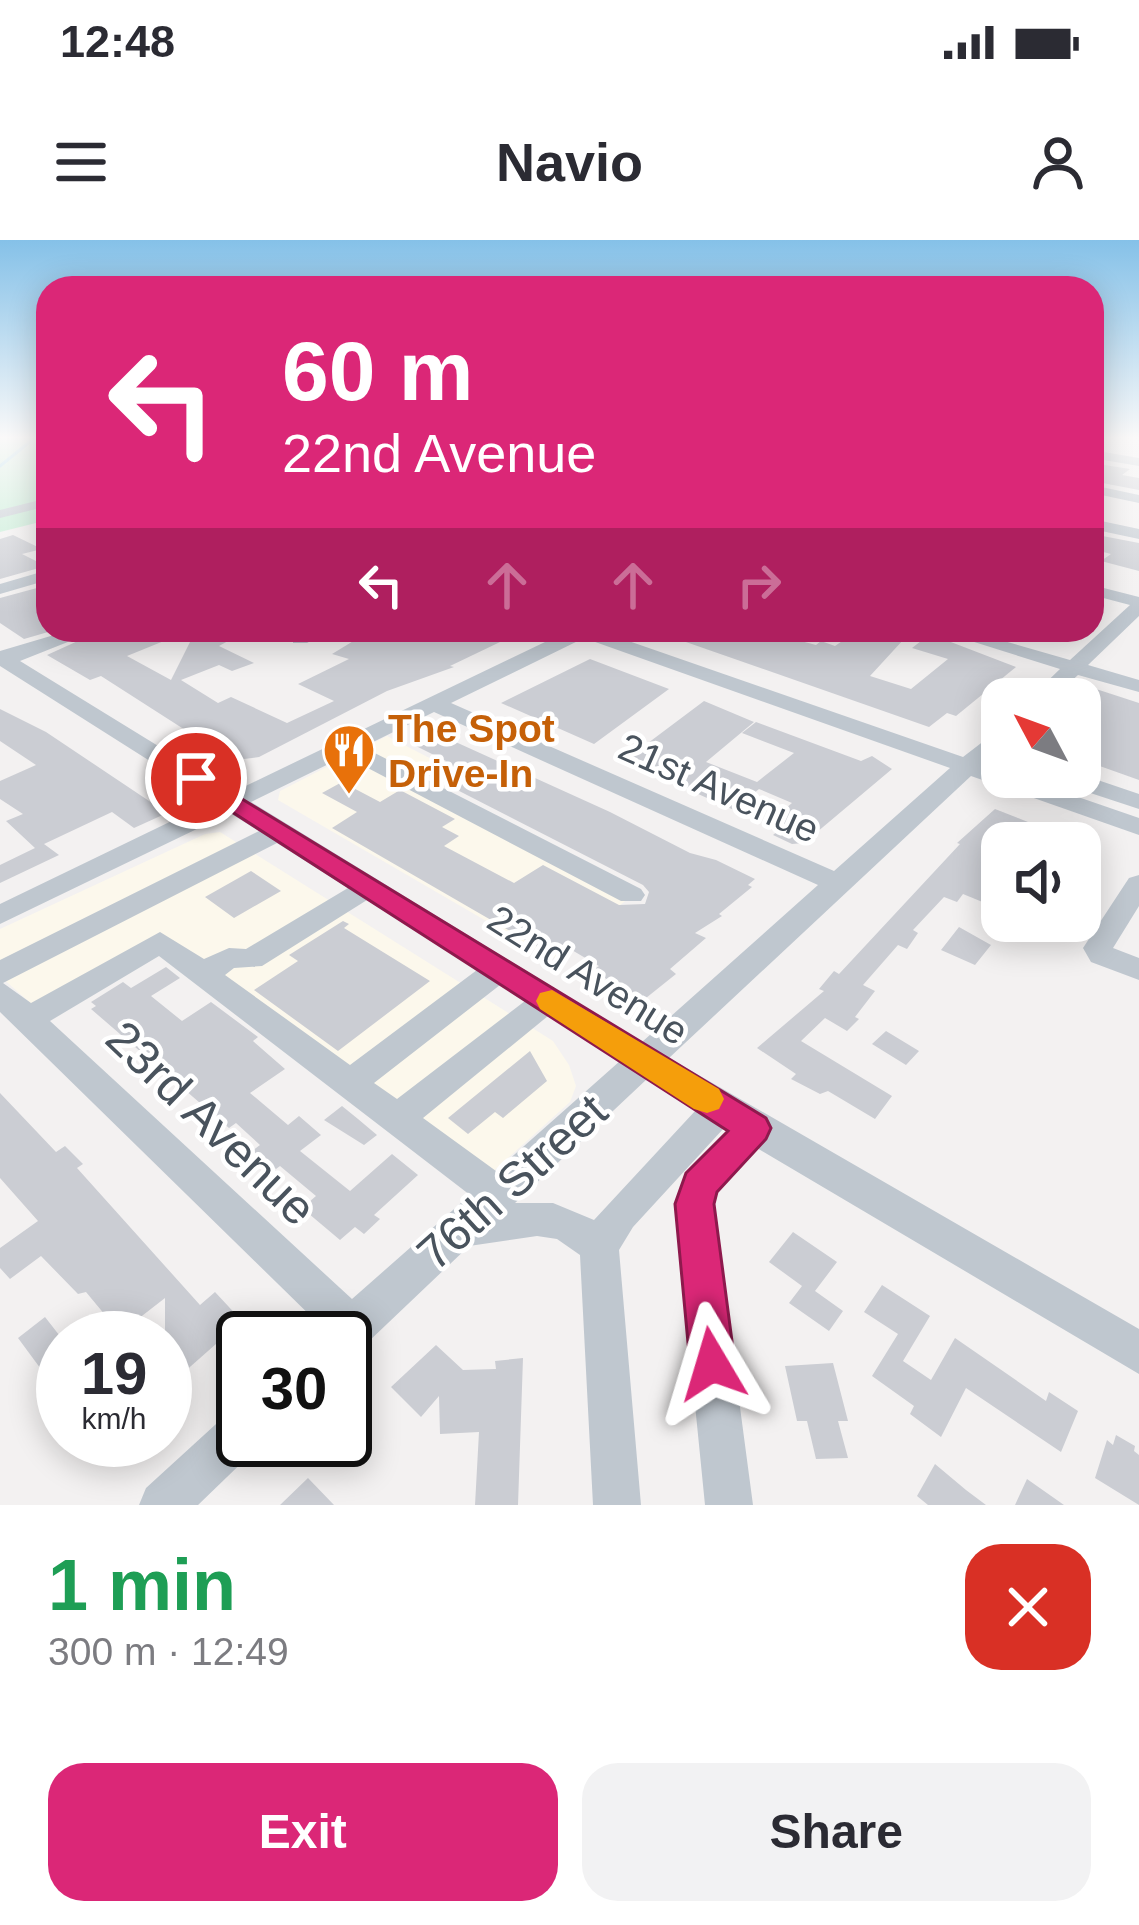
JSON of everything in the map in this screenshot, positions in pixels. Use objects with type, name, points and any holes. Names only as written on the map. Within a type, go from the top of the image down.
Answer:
[{"type":"street","points":[[0,514],[36,505]]},
{"type":"street","points":[[1104,527],[1139,534]]},
{"type":"street","points":[[0,590],[36,579]]},
{"type":"street","points":[[1104,594],[1139,604],[1104,638]]},
{"type":"street","points":[[2,658],[52,642]]},
{"type":"street","points":[[0,915],[558,642]]},
{"type":"street","points":[[622,642],[981,749]]},
{"type":"street","points":[[987,642],[1139,686]]},
{"type":"street","points":[[1062,678],[1100,642]]},
{"type":"street","name":"22nd Avenue","points":[[2,658],[737,1118],[1139,1353]]},
{"type":"street","name":"21st Avenue","points":[[435,704],[839,884]]},
{"type":"street","points":[[346,747],[631,895]]},
{"type":"street","name":"76th Street","points":[[370,1311],[981,758]]},
{"type":"street","points":[[1101,789],[1139,802]]},
{"type":"street","points":[[1082,798],[1139,827]]},
{"type":"street","points":[[0,973],[280,831]]},
{"type":"street","points":[[1139,884],[1098,948],[1102,955],[1139,970]]},
{"type":"street","points":[[203,974],[229,958],[251,959],[369,887]]},
{"type":"street","points":[[29,1019],[160,942],[499,1195]]},
{"type":"street","points":[[350,1084],[500,969]]},
{"type":"street","name":"23rd Avenue","points":[[0,993],[324,1311]]},
{"type":"street","points":[[397,1119],[548,999]]},
{"type":"street","points":[[617,1505],[599,1247],[619,1215],[737,1118]]},
{"type":"street","points":[[729,1505],[694,1204],[737,1118]]},
{"type":"street","points":[[460,1230],[557,1218],[579,1227],[599,1247]]},
{"type":"street","points":[[163,1505],[216,1455]]},
{"type":"shaded area","points":[[387,736],[441,764],[407,782],[629,898],[552,959],[278,800],[280,791]]},
{"type":"shaded area","points":[[220,832],[553,1041],[576,1086],[570,1102],[486,1178],[164,936],[36,1008],[0,976],[0,929],[205,834]]},
{"type":"green space","points":[[0,495],[36,495],[36,523],[0,532]]},
{"type":"building","points":[[13,535],[36,546],[36,550],[22,554],[36,561],[36,569],[0,579],[0,539]]},
{"type":"building","points":[[1104,536],[1139,543],[1139,571],[1104,562],[1111,554],[1104,552]]},
{"type":"building","points":[[36,588],[36,636],[24,639],[0,623],[0,598]]},
{"type":"building","points":[[76,642],[161,642],[127,656],[171,680],[190,642],[226,642],[219,646],[254,663],[232,671],[219,665],[181,680],[218,703],[231,697],[287,723],[334,701],[298,684],[349,659],[332,654],[352,642],[500,642],[450,666],[454,667],[387,691],[259,757],[244,759],[193,735],[101,676],[90,680],[47,655]]},
{"type":"building","points":[[686,642],[824,642],[835,646],[841,642],[901,642],[870,676],[911,689],[948,659],[912,648],[920,642],[951,642],[1016,667],[1003,678],[981,678],[981,696],[956,716],[947,713],[929,727]]},
{"type":"building","points":[[590,659],[669,689],[594,744],[501,703]]},
{"type":"building","points":[[1101,691],[1139,703],[1139,780],[1101,766]]},
{"type":"building","points":[[704,701],[754,722],[706,762],[757,782],[794,753],[742,733],[756,722],[861,761],[872,756],[892,769],[804,843],[792,844],[773,835],[779,830],[767,824],[792,803],[759,789],[734,810],[624,761]]},
{"type":"building","points":[[0,709],[46,732],[167,813],[134,828],[112,812],[44,844],[59,855],[0,883],[0,865],[35,848],[6,821],[23,814],[0,799],[0,781],[36,765],[0,741]]},
{"type":"building","points":[[438,734],[755,879],[748,885],[752,887],[719,914],[722,916],[695,933],[706,938],[670,969],[676,974],[641,1002],[593,970],[599,966],[565,946],[553,956],[332,828],[357,812],[322,793],[342,782],[380,802],[400,790],[455,819],[442,827],[459,836],[444,846],[514,883],[543,865],[619,905],[645,904],[649,892],[643,885],[424,773],[446,761],[416,746]]},
{"type":"building","points":[[995,809],[1028,822],[981,822],[981,901],[963,894],[957,902],[944,897],[913,930],[918,933],[907,949],[898,945],[863,985],[875,991],[855,1017],[859,1019],[847,1031],[825,1018],[801,1041],[892,1096],[875,1119],[828,1091],[820,1094],[791,1079],[796,1074],[757,1048],[824,991],[819,989],[834,971],[839,974],[957,843]]},
{"type":"building","points":[[251,871],[281,891],[234,918],[205,897]]},
{"type":"building","points":[[343,921],[349,924],[344,928],[430,981],[338,1051],[254,990],[298,961],[289,955]]},
{"type":"building","points":[[959,927],[991,945],[975,965],[941,950]]},
{"type":"building","points":[[166,967],[180,978],[151,996],[182,1021],[211,1002],[258,1037],[253,1041],[285,1069],[250,1093],[288,1125],[299,1116],[321,1135],[300,1151],[350,1191],[392,1154],[418,1175],[374,1215],[380,1219],[364,1234],[355,1227],[340,1240],[302,1208],[316,1196],[280,1166],[276,1169],[267,1161],[259,1167],[247,1155],[260,1145],[236,1123],[229,1128],[91,1009],[96,1006],[91,1002],[123,982],[131,988]]},
{"type":"building","points":[[886,1031],[919,1051],[906,1065],[872,1044]]},
{"type":"building","points":[[530,1051],[547,1081],[503,1118],[495,1112],[468,1134],[448,1118]]},
{"type":"building","points":[[0,1093],[56,1152],[65,1146],[83,1164],[77,1168],[200,1305],[215,1292],[233,1311],[216,1311],[216,1344],[192,1365],[192,1311],[165,1311],[165,1298],[148,1311],[102,1311],[41,1256],[10,1279],[0,1268],[0,1248],[38,1221],[0,1178]]},
{"type":"building","points":[[342,1106],[377,1135],[364,1145],[324,1120]]},
{"type":"building","points":[[793,1232],[837,1262],[815,1291],[843,1311],[829,1331],[789,1303],[802,1286],[769,1262]]},
{"type":"building","points":[[882,1285],[930,1316],[903,1361],[931,1380],[955,1338],[1046,1401],[1049,1392],[1078,1411],[1061,1452],[966,1388],[941,1437],[910,1414],[914,1406],[872,1376],[898,1334],[864,1312]]},
{"type":"building","points":[[36,1324],[36,1362],[18,1338]]},
{"type":"building","points":[[436,1345],[463,1370],[496,1369],[495,1361],[523,1358],[518,1505],[475,1505],[479,1432],[440,1434],[439,1396],[421,1417],[391,1387]]},
{"type":"building","points":[[833,1363],[848,1421],[838,1421],[848,1458],[816,1459],[807,1421],[797,1421],[785,1366]]},
{"type":"building","points":[[1116,1435],[1135,1446],[1139,1455],[1139,1505],[1095,1478],[1107,1440],[1113,1445]]},
{"type":"building","points":[[935,1464],[986,1505],[928,1505],[917,1496]]},
{"type":"building","points":[[308,1478],[334,1505],[280,1505]]},
{"type":"building","points":[[1027,1479],[1064,1505],[1015,1505]]},
{"type":"slow traffic","points":[[552,1001],[707,1099]]},
{"type":"place","name":"The Spot Drive-In","points":[[349,796]]},
{"type":"route","points":[[196,778],[753,1128],[700,1184],[694,1204],[712,1364]]}]
